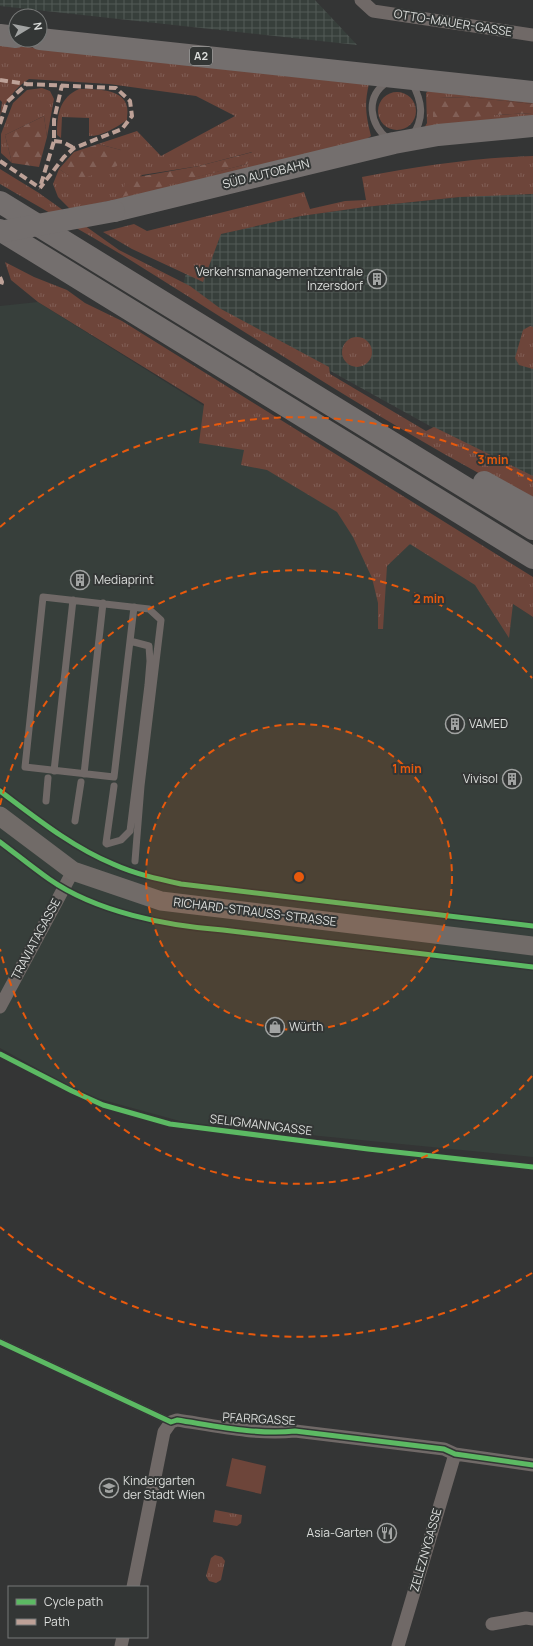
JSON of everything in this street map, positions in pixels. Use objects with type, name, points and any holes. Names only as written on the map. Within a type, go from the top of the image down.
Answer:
[{"type":"highway","name":"A2","points":[[48,40],[533,92]]},
{"type":"highway","name":"SÜD AUTOBAHN","points":[[0,231],[114,211],[401,142],[488,129],[533,126]]},
{"type":"highway","points":[[488,129],[533,139]]},
{"type":"highway","points":[[0,202],[533,529]]},
{"type":"highway","points":[[0,231],[533,558]]},
{"type":"highway","points":[[338,408],[374,423],[533,509]]},
{"type":"main road","name":"RICHARD-STRAUSS-STRASSE","points":[[0,816],[72,871],[161,901],[533,946]]},
{"type":"street","name":"OTTO-MAUER-GASSE","points":[[362,0],[373,11],[533,36]]},
{"type":"street","name":"TRAVIATAGASSE","points":[[0,1007],[72,871]]},
{"type":"street","name":"PFARRGASSE","points":[[171,1422],[177,1420],[229,1429],[278,1432],[295,1431],[444,1449],[455,1454],[533,1465]]},
{"type":"street","points":[[133,1586],[164,1432],[171,1422]]},
{"type":"street","name":"ZELEZNYGASSE","points":[[398,1646],[455,1454]]},
{"type":"street","points":[[492,1624],[526,1618],[533,1619]]},
{"type":"lane","points":[[402,78],[419,95],[422,108],[420,120],[401,142],[383,134],[374,120],[372,104],[378,88],[402,78]]},
{"type":"lane","points":[[134,607],[115,775],[111,777],[25,767],[42,598],[46,597],[103,603],[134,607],[149,609],[154,612],[161,620],[161,625],[141,786],[135,861]]},
{"type":"lane","points":[[54,771],[72,600]]},
{"type":"lane","points":[[84,774],[103,603]]},
{"type":"lane","points":[[114,786],[107,844],[121,840],[130,831],[148,685],[150,661],[149,646],[130,641]]},
{"type":"lane","points":[[46,801],[48,778]]},
{"type":"lane","points":[[75,821],[81,782]]},
{"type":"lane","name":"PFARRGASSE","points":[[0,1342],[171,1422]]},
{"type":"shaded area","points":[[0,0],[315,0],[357,45],[48,11],[48,8],[18,8],[0,6]]},
{"type":"shaded area","points":[[519,193],[533,194],[533,483],[182,289],[192,249],[220,234],[301,216],[365,207],[460,197]]},
{"type":"shaded area","points":[[38,302],[388,521],[533,617],[533,1157],[187,1123],[85,1095],[0,1048],[0,306]]},
{"type":"green space","points":[[0,44],[8,45],[8,48],[37,48],[369,84],[366,98],[366,110],[371,136],[365,140],[159,191],[70,209],[58,197],[53,184],[59,169],[76,180],[121,150],[98,144],[137,131],[161,156],[235,116],[196,96],[109,84],[29,79],[19,86],[5,105],[0,116],[2,102],[0,100]],"holes":[[[252,152],[247,164],[122,196],[142,175],[199,166]]]},
{"type":"green space","points":[[42,88],[50,91],[54,99],[47,137],[44,116],[5,135],[12,163],[1,153],[1,134],[13,103],[27,90]]},
{"type":"green space","points":[[79,89],[107,91],[120,96],[125,101],[127,107],[127,120],[104,133],[89,136],[89,118],[62,117],[61,138],[57,135],[60,108],[67,97]]},
{"type":"green space","points":[[430,89],[533,101],[533,104],[467,97],[439,98],[494,115],[533,113],[533,117],[423,130],[427,123],[426,93]]},
{"type":"green space","points":[[397,92],[407,95],[413,101],[416,111],[413,121],[407,127],[397,130],[387,127],[381,121],[378,111],[381,101],[387,95]]},
{"type":"green space","points":[[467,97],[533,104],[533,113],[433,121],[433,103],[439,98]]},
{"type":"green space","points":[[44,116],[47,137],[39,167],[12,163],[5,135]]},
{"type":"green space","points":[[98,144],[121,150],[117,166],[76,181],[59,169],[74,152]]},
{"type":"green space","points":[[253,152],[247,164],[122,197],[126,179],[199,166]]},
{"type":"green space","points":[[533,156],[533,194],[460,197],[365,207],[301,216],[221,234],[203,282],[132,249],[103,232],[134,224],[147,231],[304,192],[310,209],[345,201],[366,200],[362,177],[447,163]]},
{"type":"green space","points":[[0,169],[39,193],[119,250],[190,286],[221,309],[329,367],[330,374],[426,431],[434,427],[533,476],[533,502],[378,415],[127,258],[0,184]]},
{"type":"green space","points":[[5,262],[34,277],[67,290],[85,303],[122,321],[533,577],[533,617],[513,604],[509,638],[475,585],[410,544],[387,566],[383,629],[378,629],[378,603],[372,578],[353,537],[337,512],[267,470],[241,465],[244,450],[199,443],[204,404],[38,302],[11,280]]},
{"type":"green space","points":[[530,326],[533,327],[533,369],[519,365],[515,358],[523,330]]},
{"type":"green space","points":[[357,337],[363,338],[371,346],[371,358],[363,366],[357,367],[351,366],[343,358],[342,352],[343,346],[351,338]]},
{"type":"green space","points":[[232,1458],[266,1466],[261,1494],[226,1486]]},
{"type":"green space","points":[[215,1510],[242,1515],[241,1523],[237,1526],[213,1522]]},
{"type":"green space","points":[[215,1555],[222,1557],[225,1561],[221,1580],[216,1583],[209,1581],[206,1576],[211,1558]]},
{"type":"marked path","points":[[0,80],[27,84]]},
{"type":"marked path","points":[[0,124],[7,102],[27,84],[116,88],[130,101],[132,116],[122,129],[74,148],[64,157],[40,188]]},
{"type":"marked path","points":[[41,184],[54,141],[54,120],[62,85]]},
{"type":"marked path","points":[[54,141],[63,142],[74,148]]},
{"type":"marked path","points":[[0,161],[40,188]]},
{"type":"marked path","points":[[0,277],[2,282],[0,288]]},
{"type":"cycle path","points":[[0,791],[69,841],[83,849],[121,868],[155,878],[181,884],[533,926]]},
{"type":"cycle path","points":[[0,842],[49,879],[68,891],[110,909],[156,921],[201,928],[533,967]]},
{"type":"cycle path","name":"SELIGMANNGASSE","points":[[0,1054],[72,1091],[103,1105],[170,1124],[368,1149],[533,1167]]},
{"type":"cycle path","points":[[0,1342],[171,1422],[177,1420],[251,1431],[295,1431],[444,1449],[455,1454],[533,1465]]},
{"type":"place","name":"Verkehrsmanagementzentrale Inzersdorf","points":[[377,279]]},
{"type":"place","name":"Mediaprint","points":[[80,580]]},
{"type":"place","name":"VAMED","points":[[455,724]]},
{"type":"place","name":"Vivisol","points":[[512,779]]},
{"type":"place","name":"Würth","points":[[275,1027]]},
{"type":"place","name":"Kindergarten der Stadt Wien","points":[[109,1488]]},
{"type":"place","name":"Asia-Garten","points":[[387,1533]]}]
